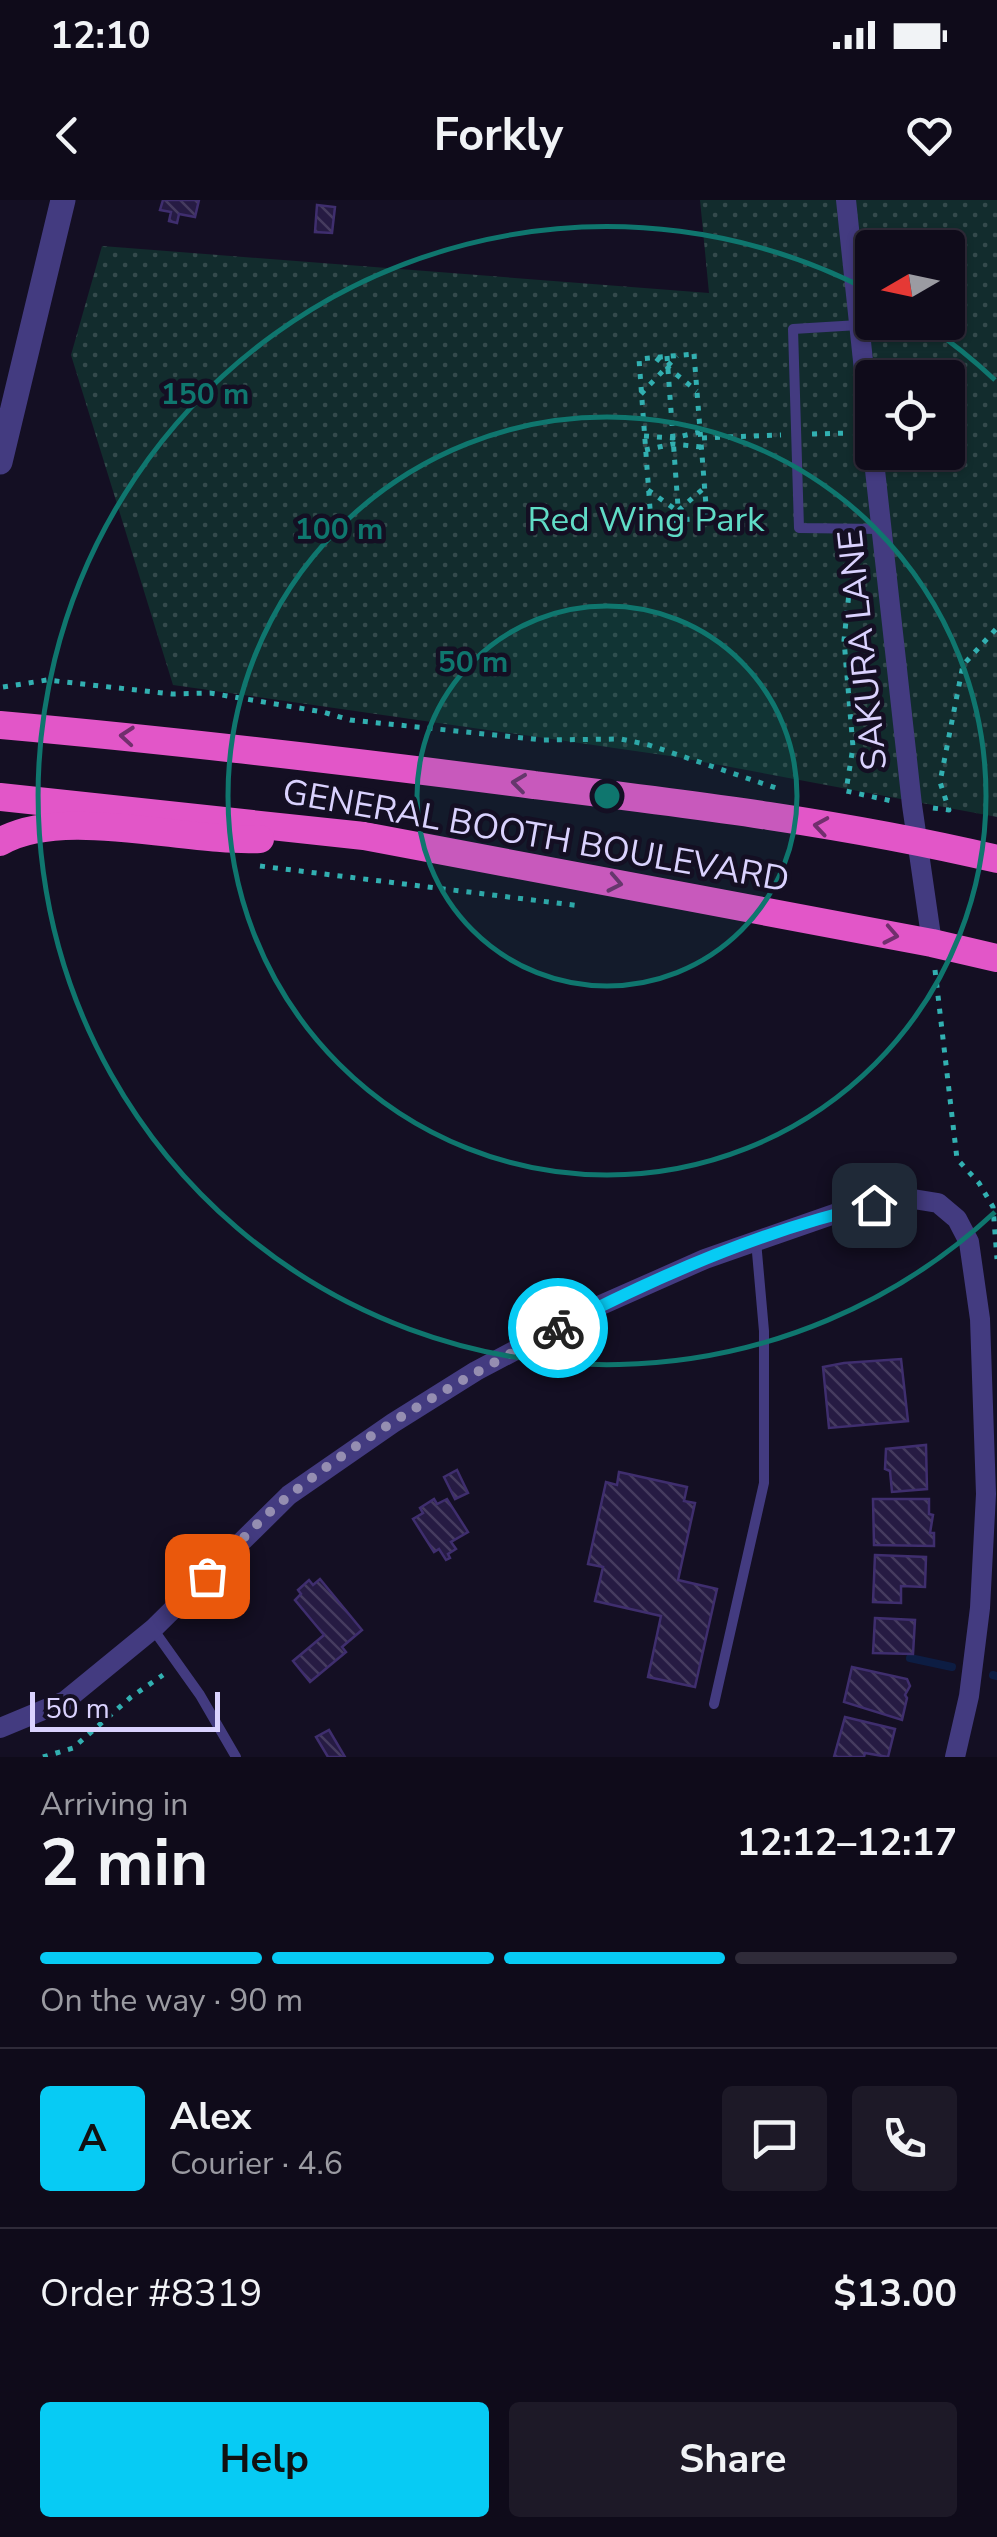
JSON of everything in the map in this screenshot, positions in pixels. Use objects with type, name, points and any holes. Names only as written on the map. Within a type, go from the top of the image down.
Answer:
[{"type":"highway","name":"GENERAL BOOTH BOULEVARD","points":[[0,724],[243,747],[616,795],[917,840],[997,859]]},
{"type":"highway","name":"GENERAL BOOTH BOULEVARD","points":[[0,797],[347,834],[997,958]]},
{"type":"highway","points":[[0,842],[26,832],[63,826],[226,841],[347,834]]},
{"type":"street","points":[[0,462],[62,200]]},
{"type":"street","name":"SAKURA LANE","points":[[846,200],[855,287]]},
{"type":"street","name":"SAKURA LANE","points":[[875,470],[912,805],[932,943]]},
{"type":"street","points":[[0,1728],[65,1702],[152,1629],[288,1496],[476,1371],[601,1306],[705,1259],[840,1212],[907,1198],[938,1203],[957,1219],[969,1242],[988,1315],[991,1493],[969,1696],[956,1757]]},
{"type":"lane","points":[[855,325],[793,329],[799,528],[882,528]]},
{"type":"lane","points":[[714,1704],[764,1482],[764,1331],[756,1242]]},
{"type":"lane","points":[[152,1629],[236,1757]]},
{"type":"path","points":[[694,354],[707,518],[651,522],[638,359],[667,356],[694,354]]},
{"type":"path","points":[[667,356],[679,520]]},
{"type":"path","points":[[641,394],[677,356]]},
{"type":"path","points":[[656,357],[697,390]]},
{"type":"path","points":[[645,450],[701,432]]},
{"type":"path","points":[[644,436],[702,447]]},
{"type":"path","points":[[667,521],[705,487]]},
{"type":"path","points":[[648,490],[690,519]]},
{"type":"path","points":[[912,805],[950,810],[940,782],[963,664],[997,628]]},
{"type":"path","points":[[3,686],[48,680],[172,694],[210,693],[350,720],[543,740],[621,739],[650,745],[780,790]]},
{"type":"path","points":[[832,798],[846,791]]},
{"type":"path","points":[[244,864],[584,906]]},
{"type":"path","points":[[951,974],[935,970],[958,1159],[995,1206],[997,1259]]},
{"type":"path","points":[[43,1757],[72,1748],[132,1697],[178,1665]]},
{"type":"green space","name":"Red Wing Park","points":[[700,200],[997,200],[997,817],[677,757],[173,685],[71,355],[102,246],[709,293]]},
{"type":"building","points":[[163,200],[199,200],[195,217],[179,214],[177,223],[169,221],[171,212],[160,210]]},
{"type":"building","points":[[317,205],[335,207],[332,233],[315,232]]},
{"type":"building","points":[[901,1359],[908,1421],[829,1428],[823,1367]]},
{"type":"building","points":[[926,1445],[927,1489],[892,1492],[890,1471],[885,1469],[886,1449]]},
{"type":"building","points":[[457,1470],[468,1493],[455,1499],[444,1477]]},
{"type":"building","points":[[619,1472],[687,1487],[684,1501],[695,1503],[678,1580],[717,1589],[695,1687],[648,1677],[661,1616],[595,1601],[603,1567],[588,1564],[606,1482],[617,1485]]},
{"type":"building","points":[[434,1499],[437,1504],[447,1499],[468,1532],[451,1542],[456,1549],[446,1560],[439,1549],[434,1552],[413,1519],[423,1513],[420,1508]]},
{"type":"building","points":[[873,1499],[929,1499],[934,1546],[874,1545]]},
{"type":"building","points":[[875,1555],[926,1557],[925,1587],[901,1586],[901,1603],[873,1602]]},
{"type":"building","points":[[320,1579],[362,1630],[342,1647],[346,1652],[310,1682],[293,1661],[324,1635],[295,1600],[301,1594],[298,1590],[309,1580],[313,1585]]},
{"type":"building","points":[[875,1618],[915,1620],[913,1654],[873,1653]]},
{"type":"building","points":[[852,1667],[907,1679],[910,1686],[902,1720],[844,1702]]},
{"type":"building","points":[[845,1717],[895,1729],[888,1757],[865,1753],[864,1757],[834,1757]]},
{"type":"building","points":[[329,1730],[345,1757],[328,1757],[316,1737]]},
{"type":"waterway","points":[[910,1658],[952,1667]]},
{"type":"waterway","points":[[993,1675],[997,1676]]},
{"type":"way so far","points":[[207,1576],[288,1496],[476,1371],[558,1328]]},
{"type":"route","points":[[558,1328],[705,1259],[840,1212],[874,1205]]}]
